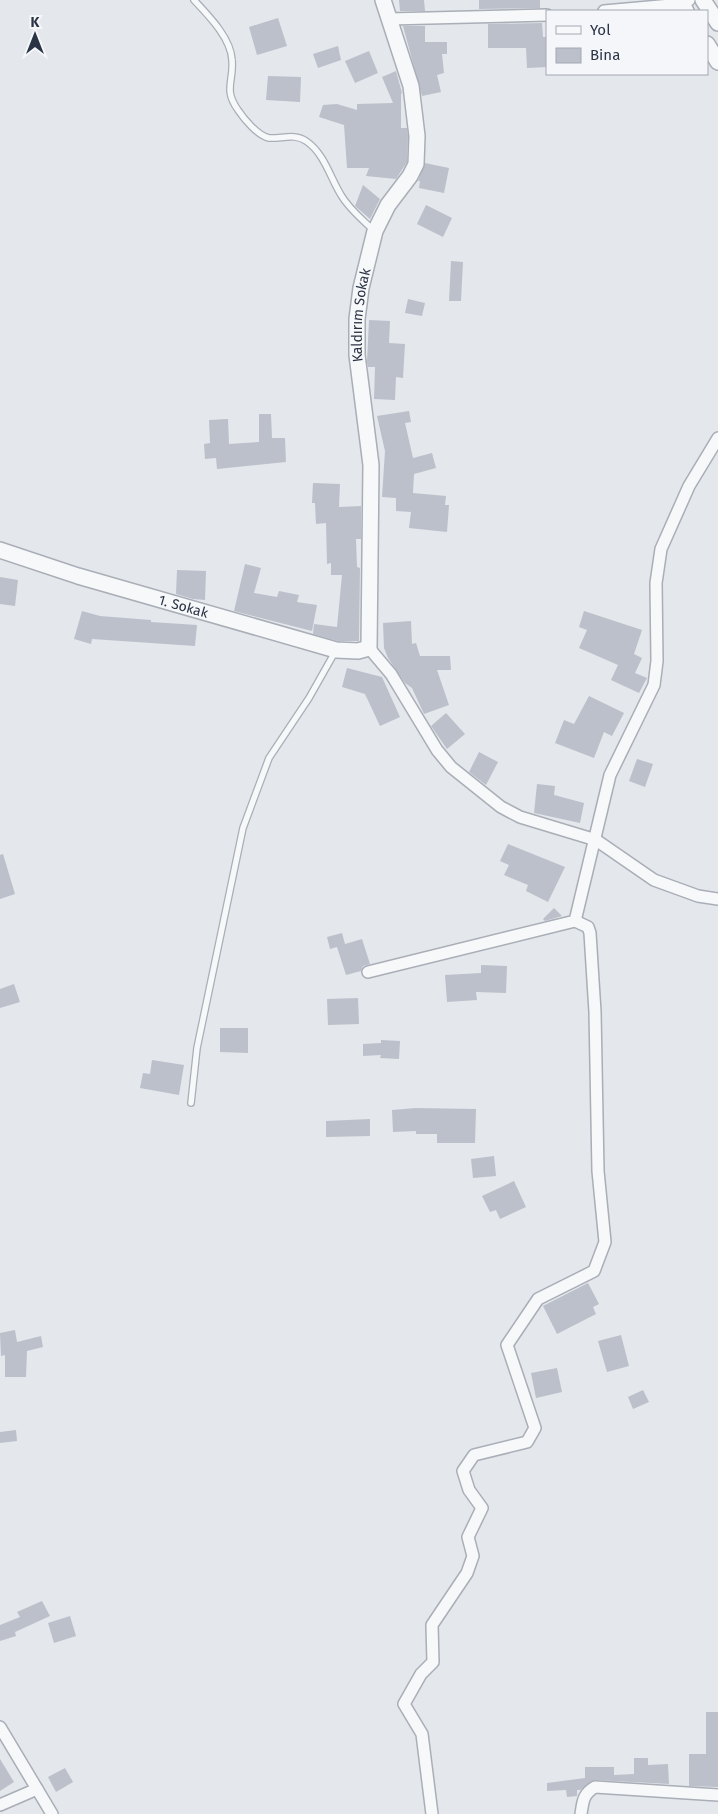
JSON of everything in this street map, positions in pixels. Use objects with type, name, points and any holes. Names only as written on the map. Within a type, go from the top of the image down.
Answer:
[{"type":"street","name":"Kaldırım Sokak","points":[[370,648],[371,465],[356,340],[361,288],[375,232],[388,205],[410,176],[416,164],[417,136],[411,86],[383,0]]},
{"type":"street","points":[[703,0],[718,23]]},
{"type":"street","points":[[615,10],[684,4]]},
{"type":"street","points":[[389,19],[546,15]]},
{"type":"street","points":[[708,46],[718,62]]},
{"type":"street","points":[[575,921],[580,908],[587,864],[596,840],[610,775],[654,685],[657,661],[656,584],[661,549],[685,494],[718,438]]},
{"type":"street","name":"1. Sokak","points":[[0,550],[78,576],[336,650],[358,651],[370,648]]},
{"type":"street","points":[[370,648],[391,674],[437,750],[451,767],[501,807],[520,817],[596,840],[654,880],[698,896],[718,899]]},
{"type":"street","points":[[368,972],[461,947],[523,936],[575,921],[588,927],[590,933],[595,1012],[598,1171],[606,1242],[594,1271],[538,1299],[507,1345],[535,1428],[527,1442],[474,1455],[463,1471],[469,1490],[482,1508],[468,1538],[473,1556],[467,1573],[432,1625],[433,1662],[421,1674],[404,1704],[422,1734],[432,1814]]},
{"type":"street","points":[[0,1727],[52,1814]]},
{"type":"street","points":[[581,1814],[583,1798],[595,1787],[718,1795]]},
{"type":"street","points":[[0,1805],[37,1789]]},
{"type":"lane","points":[[194,0],[227,42],[232,58],[228,88],[230,97],[239,112],[257,131],[267,138],[298,137],[307,141],[329,170],[341,195],[355,213],[375,232]]},
{"type":"lane","points":[[191,1103],[196,1048],[243,828],[269,758],[309,698],[336,650]]},
{"type":"building","points":[[399,0],[424,0],[425,11],[400,11]]},
{"type":"building","points":[[479,0],[540,0],[540,8],[479,9]]},
{"type":"building","points":[[278,18],[287,46],[257,55],[249,27]]},
{"type":"building","points":[[542,23],[543,37],[546,37],[546,67],[527,68],[526,48],[488,48],[488,24]]},
{"type":"building","points":[[403,26],[425,26],[425,42],[447,42],[447,54],[442,54],[444,73],[437,75],[441,92],[422,96]]},
{"type":"building","points":[[338,46],[341,60],[318,68],[313,54]]},
{"type":"building","points":[[369,51],[378,73],[355,83],[345,61]]},
{"type":"building","points":[[396,71],[402,93],[401,128],[407,128],[408,136],[407,162],[396,179],[366,176],[369,168],[347,168],[344,125],[319,117],[323,105],[337,104],[357,110],[357,104],[393,103],[382,77]]},
{"type":"building","points":[[268,76],[301,77],[300,102],[266,100]]},
{"type":"building","points":[[425,163],[449,168],[444,193],[419,188],[420,181],[418,181]]},
{"type":"building","points":[[363,185],[380,199],[370,219],[355,206]]},
{"type":"building","points":[[426,205],[452,218],[443,237],[417,224]]},
{"type":"building","points":[[451,261],[463,262],[461,301],[449,301]]},
{"type":"building","points":[[408,299],[425,303],[422,316],[405,313]]},
{"type":"building","points":[[369,320],[390,321],[389,343],[405,344],[403,378],[396,377],[395,400],[374,399],[375,367],[368,367],[367,362]]},
{"type":"building","points":[[409,411],[411,422],[405,423],[413,458],[432,453],[436,468],[414,474],[413,493],[446,496],[445,505],[449,505],[447,532],[409,528],[411,512],[396,511],[396,498],[382,497],[385,451],[377,416]]},
{"type":"building","points":[[259,414],[271,414],[272,438],[285,438],[286,462],[217,469],[216,458],[205,459],[204,444],[210,443],[209,420],[228,419],[229,444],[259,442]]},
{"type":"building","points":[[313,483],[340,484],[339,507],[361,506],[361,539],[356,539],[357,567],[360,568],[359,641],[338,641],[313,634],[314,624],[337,627],[342,575],[331,575],[331,563],[327,564],[326,523],[316,524],[315,503],[312,503]]},
{"type":"building","points":[[245,564],[261,568],[254,593],[277,597],[279,591],[299,595],[297,602],[317,605],[312,631],[234,611]]},
{"type":"building","points":[[177,570],[206,571],[205,600],[176,594]]},
{"type":"building","points":[[0,577],[18,580],[15,606],[0,604]]},
{"type":"building","points":[[82,611],[100,616],[197,625],[195,646],[92,639],[91,644],[74,639]]},
{"type":"building","points":[[584,611],[642,630],[634,654],[642,658],[635,673],[647,678],[639,693],[611,680],[618,665],[579,648],[587,630],[579,627]]},
{"type":"building","points":[[411,621],[412,644],[416,643],[420,656],[450,656],[451,670],[437,670],[449,705],[424,714],[412,688],[405,683],[388,658],[384,648],[383,623]]},
{"type":"building","points":[[347,668],[382,677],[400,717],[380,726],[365,694],[342,687]]},
{"type":"building","points":[[589,696],[624,713],[612,736],[604,732],[594,758],[555,743],[564,720],[574,724]]},
{"type":"building","points":[[446,713],[465,734],[447,749],[431,726]]},
{"type":"building","points":[[479,752],[498,762],[486,785],[469,772]]},
{"type":"building","points":[[637,759],[653,764],[645,787],[629,781]]},
{"type":"building","points":[[537,784],[555,786],[554,795],[584,803],[580,823],[534,813]]},
{"type":"building","points":[[508,844],[565,867],[548,902],[526,891],[528,885],[504,875],[509,865],[500,861]]},
{"type":"building","points":[[3,854],[15,894],[0,899],[0,855]]},
{"type":"building","points":[[554,908],[562,916],[545,921],[543,919]]},
{"type":"building","points":[[342,933],[345,944],[362,939],[370,964],[363,966],[361,971],[346,975],[337,947],[330,949],[327,937]]},
{"type":"building","points":[[481,965],[507,966],[506,993],[476,992],[477,1000],[447,1002],[445,975],[481,973]]},
{"type":"building","points":[[14,984],[20,1002],[0,1008],[0,989]]},
{"type":"building","points":[[358,998],[359,1024],[328,1025],[327,999]]},
{"type":"building","points":[[220,1028],[248,1028],[248,1053],[220,1052]]},
{"type":"building","points":[[381,1040],[400,1041],[399,1059],[380,1058],[381,1055],[363,1056],[363,1044],[381,1043]]},
{"type":"building","points":[[152,1060],[184,1065],[179,1095],[140,1088],[143,1073],[150,1074]]},
{"type":"building","points":[[416,1108],[476,1109],[475,1143],[437,1143],[437,1134],[416,1134],[416,1131],[393,1132],[392,1110]]},
{"type":"building","points":[[370,1119],[370,1136],[326,1137],[326,1121]]},
{"type":"building","points":[[494,1156],[496,1176],[473,1178],[471,1159]]},
{"type":"building","points":[[514,1181],[526,1207],[500,1219],[496,1210],[490,1212],[482,1196]]},
{"type":"building","points":[[588,1283],[599,1304],[593,1307],[596,1314],[557,1334],[543,1306]]},
{"type":"building","points":[[15,1330],[17,1342],[41,1336],[43,1347],[27,1351],[26,1377],[5,1377],[5,1355],[1,1356],[0,1333]]},
{"type":"building","points":[[621,1335],[629,1366],[607,1372],[598,1341]]},
{"type":"building","points":[[557,1368],[562,1392],[536,1398],[531,1373]]},
{"type":"building","points":[[643,1390],[649,1402],[633,1409],[628,1397]]},
{"type":"building","points":[[16,1430],[17,1441],[0,1443],[0,1432]]},
{"type":"building","points":[[42,1601],[50,1616],[15,1632],[16,1636],[0,1641],[0,1625],[20,1617],[17,1612]]},
{"type":"building","points":[[70,1616],[76,1636],[54,1643],[48,1623]]},
{"type":"building","points":[[706,1712],[718,1712],[718,1787],[689,1786],[689,1754],[706,1754]]},
{"type":"building","points":[[634,1758],[648,1758],[648,1765],[668,1764],[669,1784],[595,1780],[577,1790],[577,1796],[567,1797],[566,1790],[547,1791],[547,1783],[585,1778],[585,1767],[614,1767],[614,1775],[634,1774]]},
{"type":"building","points":[[0,1759],[14,1782],[0,1791]]},
{"type":"building","points":[[65,1768],[73,1782],[56,1792],[48,1777]]}]
